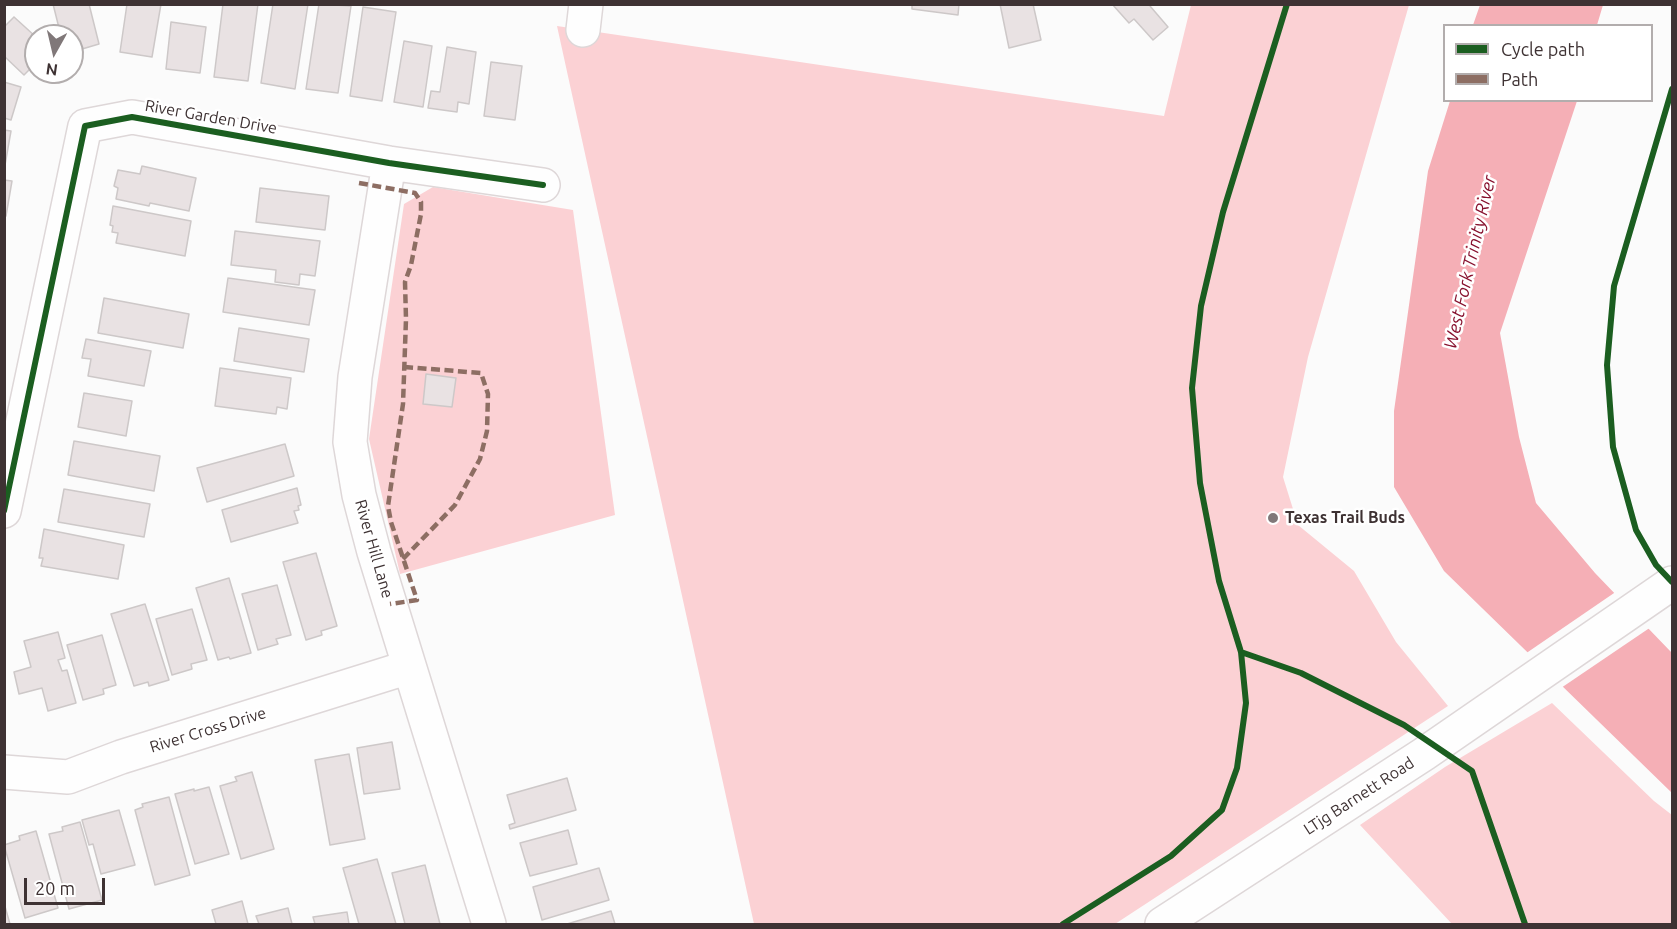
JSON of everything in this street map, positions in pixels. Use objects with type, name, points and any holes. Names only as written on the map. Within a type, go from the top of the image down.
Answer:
[{"type":"street","name":"River Garden Drive","points":[[4,511],[85,126],[132,117],[389,163],[543,185]]},
{"type":"street","name":"River Hill Lane","points":[[389,163],[355,377],[350,442],[358,495],[489,924]]},
{"type":"street","name":"LTjg Barnett Road","points":[[1162,924],[1424,753],[1672,583]]},
{"type":"street","name":"River Cross Drive","points":[[4,772],[68,777],[121,757],[409,667]]},
{"type":"shaded area","points":[[1191,5],[1409,5],[1308,357],[1283,477],[1298,525],[1354,571],[1396,642],[1448,706],[1115,924],[754,924],[557,26],[1164,116]]},
{"type":"shaded area","points":[[433,187],[573,210],[615,515],[400,574],[369,439],[404,204]]},
{"type":"shaded area","points":[[1552,703],[1654,801],[1672,815],[1672,924],[1452,924],[1360,825],[1445,767]]},
{"type":"water","points":[[1480,4],[1603,5],[1597,24],[1473,24]]},
{"type":"water","name":"West Fork Trinity River","points":[[1450,102],[1577,102],[1500,333],[1519,437],[1536,503],[1595,573],[1672,653],[1672,793],[1444,571],[1394,487],[1394,411],[1428,171]]},
{"type":"pier","points":[[1617,591],[1651,627],[1561,688],[1525,654]]},
{"type":"building","points":[[53,4],[89,4],[99,44],[84,48],[84,24],[58,24]]},
{"type":"building","points":[[127,4],[161,4],[152,57],[120,52]]},
{"type":"building","points":[[223,4],[258,4],[248,81],[214,77]]},
{"type":"building","points":[[273,4],[308,4],[295,89],[261,83]]},
{"type":"building","points":[[319,4],[351,6],[338,93],[306,89]]},
{"type":"building","points":[[912,4],[959,4],[958,15],[912,9]]},
{"type":"building","points":[[1000,4],[1033,4],[1041,40],[1009,48]]},
{"type":"building","points":[[1112,4],[1151,4],[1150,6],[1168,27],[1153,40],[1134,19],[1129,23]]},
{"type":"building","points":[[363,7],[396,12],[382,101],[350,96]]},
{"type":"building","points":[[14,17],[24,26],[24,75],[4,56],[4,27]]},
{"type":"building","points":[[171,22],[206,27],[200,73],[166,69]]},
{"type":"building","points":[[404,41],[432,46],[423,107],[394,102]]},
{"type":"building","points":[[447,47],[476,52],[469,104],[458,102],[457,112],[428,108],[431,91],[440,92]]},
{"type":"building","points":[[491,62],[522,66],[515,120],[484,116]]},
{"type":"building","points":[[4,82],[21,87],[11,120],[4,118]]},
{"type":"building","points":[[4,130],[11,131],[5,165],[4,165]]},
{"type":"building","points":[[142,166],[196,178],[189,211],[116,199],[118,188],[114,186],[118,170],[140,174]]},
{"type":"building","points":[[4,180],[12,181],[6,216],[4,215]]},
{"type":"building","points":[[260,188],[329,196],[325,230],[256,222]]},
{"type":"building","points":[[113,206],[191,221],[185,256],[116,243],[118,233],[112,232],[113,226],[110,225]]},
{"type":"building","points":[[235,231],[320,241],[315,276],[300,274],[299,285],[275,282],[276,270],[231,265]]},
{"type":"building","points":[[228,278],[315,290],[309,325],[223,312]]},
{"type":"building","points":[[104,298],[189,314],[183,348],[98,333]]},
{"type":"building","points":[[239,328],[309,339],[304,372],[234,361]]},
{"type":"building","points":[[86,339],[151,351],[144,386],[88,376],[91,359],[82,358]]},
{"type":"building","points":[[220,368],[291,378],[287,409],[277,407],[276,414],[215,406]]},
{"type":"building","points":[[426,374],[456,378],[452,407],[423,404]]},
{"type":"building","points":[[84,393],[132,401],[126,436],[78,427]]},
{"type":"building","points":[[74,441],[160,456],[154,491],[68,475]]},
{"type":"building","points":[[285,444],[294,476],[207,502],[197,468]]},
{"type":"building","points":[[297,488],[301,505],[298,506],[299,510],[294,511],[298,523],[231,542],[222,510]]},
{"type":"building","points":[[64,489],[150,504],[144,537],[58,522]]},
{"type":"building","points":[[44,529],[124,545],[118,579],[41,566],[43,558],[39,558]]},
{"type":"building","points":[[316,553],[337,626],[321,631],[322,635],[306,640],[283,562]]},
{"type":"building","points":[[229,578],[251,653],[218,660],[196,588]]},
{"type":"building","points":[[277,585],[291,635],[276,639],[278,644],[258,650],[242,594]]},
{"type":"building","points":[[145,604],[169,680],[149,686],[148,682],[134,686],[111,614]]},
{"type":"building","points":[[192,609],[207,660],[191,664],[192,669],[172,675],[156,619]]},
{"type":"building","points":[[58,632],[65,658],[58,660],[62,671],[67,670],[76,703],[48,711],[42,688],[19,694],[14,672],[31,667],[24,641]]},
{"type":"building","points":[[102,635],[116,685],[103,689],[104,694],[83,700],[67,645]]},
{"type":"building","points":[[392,742],[400,789],[364,794],[357,748]]},
{"type":"building","points":[[349,754],[365,839],[330,845],[315,760]]},
{"type":"building","points":[[252,772],[274,849],[241,859],[220,786],[237,781],[235,777]]},
{"type":"building","points":[[567,778],[576,810],[510,829],[509,825],[515,823],[507,795]]},
{"type":"building","points":[[209,787],[229,854],[195,864],[175,794]]},
{"type":"building","points":[[169,797],[190,875],[155,885],[135,810],[143,807],[142,804]]},
{"type":"building","points":[[119,810],[135,865],[101,874],[93,844],[89,845],[82,820]]},
{"type":"building","points":[[80,822],[102,900],[69,909],[49,834],[63,831],[62,827]]},
{"type":"building","points":[[568,830],[577,864],[530,876],[520,843]]},
{"type":"building","points":[[36,831],[58,908],[25,918],[4,845],[20,840],[19,836]]},
{"type":"building","points":[[377,859],[396,924],[359,924],[343,868]]},
{"type":"building","points":[[425,865],[440,924],[405,924],[392,873]]},
{"type":"building","points":[[599,868],[609,900],[542,920],[533,887]]},
{"type":"building","points":[[242,901],[248,924],[216,924],[212,910]]},
{"type":"building","points":[[4,903],[10,924],[4,924]]},
{"type":"building","points":[[288,908],[292,924],[259,924],[256,916]]},
{"type":"building","points":[[611,911],[615,924],[567,924]]},
{"type":"building","points":[[347,912],[349,924],[315,924],[313,917]]},
{"type":"marked path","points":[[359,183],[415,193],[421,202],[421,214],[411,265],[405,282],[403,404],[388,506],[391,522],[417,600],[390,604]]},
{"type":"marked path","points":[[403,559],[455,505],[480,459],[487,431],[488,394],[481,373],[405,367]]},
{"type":"cycle path","points":[[1287,4],[1223,212],[1201,306],[1192,388],[1200,483],[1219,581],[1241,652],[1301,673],[1404,725],[1472,771],[1525,924]]},
{"type":"cycle path","points":[[1672,89],[1614,286],[1607,365],[1613,447],[1636,530],[1656,565],[1672,582]]},
{"type":"cycle path","points":[[4,511],[85,126],[132,117],[389,163],[543,185]]},
{"type":"cycle path","points":[[1063,924],[1171,856],[1222,810],[1237,768],[1246,703],[1241,652]]},
{"type":"place","name":"Texas Trail Buds","points":[[1273,518]]}]
